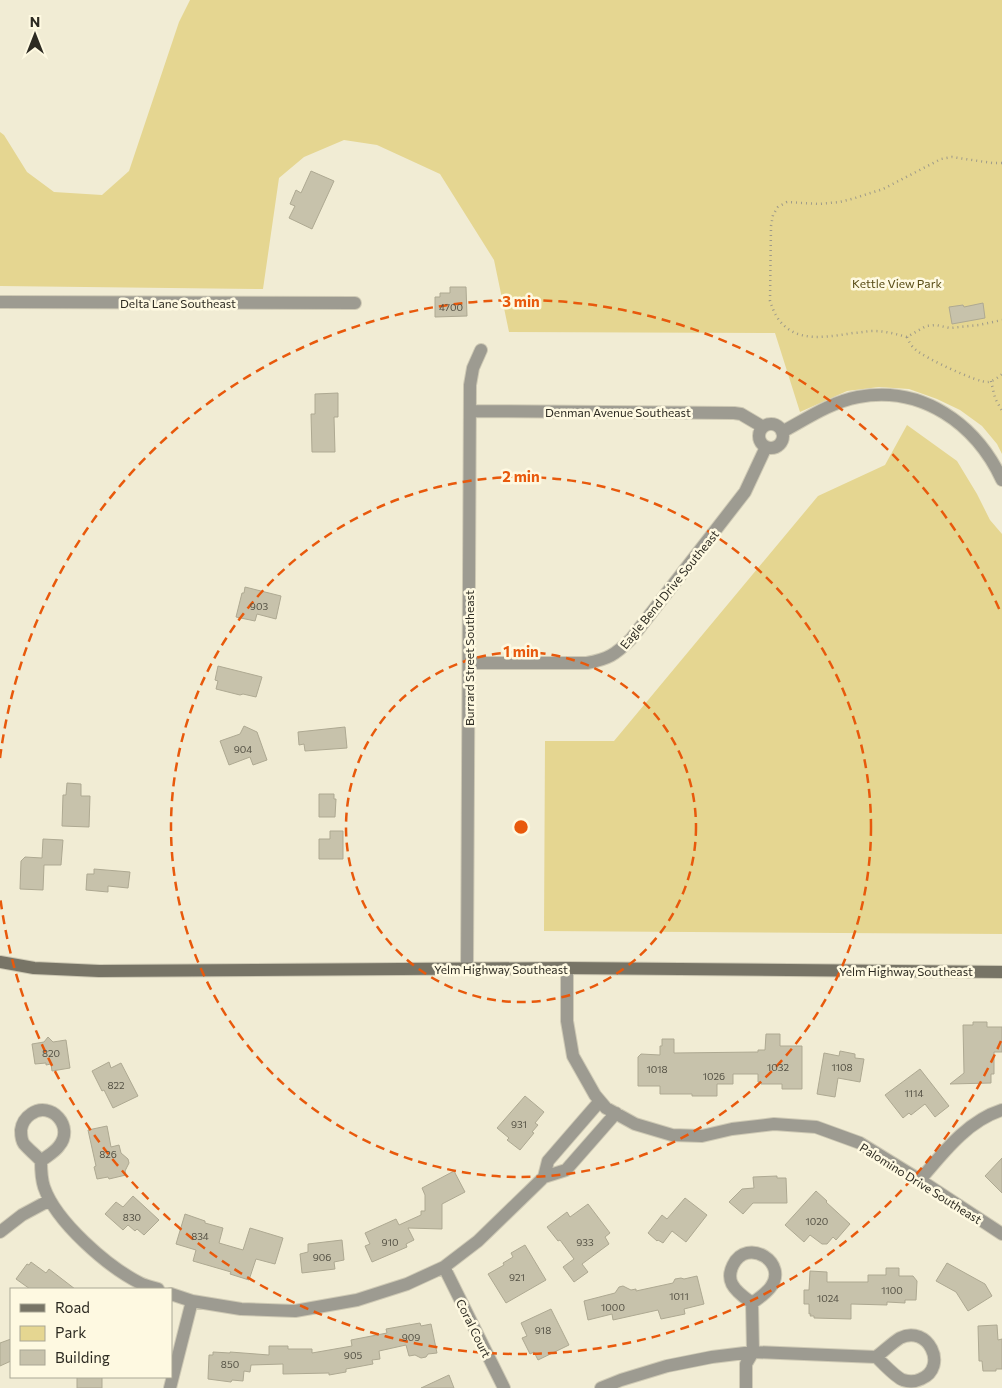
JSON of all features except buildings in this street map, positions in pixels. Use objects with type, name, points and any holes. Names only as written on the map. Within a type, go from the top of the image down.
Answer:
[{"type":"main road","name":"Yelm Highway Southeast","points":[[0,962],[34,968],[99,971],[566,968],[1002,972]]},
{"type":"street","name":"Delta Lane Southeast","points":[[0,302],[355,303]]},
{"type":"street","name":"Burrard Street Southeast","points":[[468,969],[470,385],[473,368],[481,350]]},
{"type":"street","points":[[782,432],[829,407],[858,397],[886,395],[916,399],[955,420],[976,439],[996,467],[1002,480]]},
{"type":"street","name":"Denman Avenue Southeast","points":[[470,411],[734,413],[741,414],[763,428]]},
{"type":"street","points":[[771,424],[780,428],[782,432],[782,442],[779,446],[770,449],[759,441],[760,431],[771,424]]},
{"type":"street","name":"Eagle Bend Drive Southeast","points":[[469,663],[586,663],[601,660],[618,652],[631,639],[745,492],[766,447]]},
{"type":"street","name":"Palomino Drive Southeast","points":[[566,968],[567,1021],[573,1056],[595,1095],[606,1108],[635,1124],[672,1135],[702,1136],[732,1129],[774,1124],[816,1127],[860,1144],[920,1180],[1002,1234]]},
{"type":"street","points":[[544,1176],[548,1161],[600,1101]]},
{"type":"street","points":[[920,1180],[956,1140],[975,1124],[1002,1110]]},
{"type":"street","points":[[172,1294],[192,1301],[241,1309],[294,1311],[357,1300],[407,1284],[444,1267],[478,1241],[544,1176],[566,1170],[616,1113]]},
{"type":"street","points":[[41,1160],[41,1173],[50,1200],[79,1237],[112,1265],[140,1283],[155,1288]]},
{"type":"street","points":[[0,1232],[22,1216],[50,1200]]},
{"type":"street","name":"Coral Court","points":[[444,1267],[504,1388]]},
{"type":"street","points":[[170,1388],[192,1301]]},
{"type":"street","points":[[746,1388],[746,1364],[753,1352],[752,1303]]},
{"type":"street","points":[[601,1388],[667,1366],[712,1357],[753,1352],[876,1357],[901,1338],[908,1336],[916,1336],[929,1344],[933,1350],[934,1365],[925,1377],[911,1382],[897,1376],[876,1357]]},
{"type":"path","points":[[1002,163],[952,157],[941,159],[883,190],[840,202],[819,204],[787,202],[778,206],[773,214],[771,226],[770,301],[774,313],[781,322],[792,331],[808,337],[826,337],[872,331],[889,332],[907,337],[926,326],[936,325],[950,328],[1002,320]]},
{"type":"path","points":[[907,337],[916,350],[935,363],[972,378],[987,382],[1002,374]]},
{"type":"path","points":[[991,381],[995,398],[1002,412]]},
{"type":"green space","name":"Kettle View Park","points":[[190,0],[1002,0],[1002,454],[997,444],[982,426],[960,410],[909,389],[879,387],[847,391],[800,412],[775,333],[509,332],[494,260],[440,174],[377,145],[344,140],[304,157],[279,178],[263,289],[0,286],[0,132],[4,135],[27,172],[54,192],[102,195],[129,171],[179,22]]},
{"type":"green space","points":[[907,425],[957,461],[990,520],[1002,534],[1002,934],[544,931],[545,741],[614,741],[818,496],[885,465]]}]
